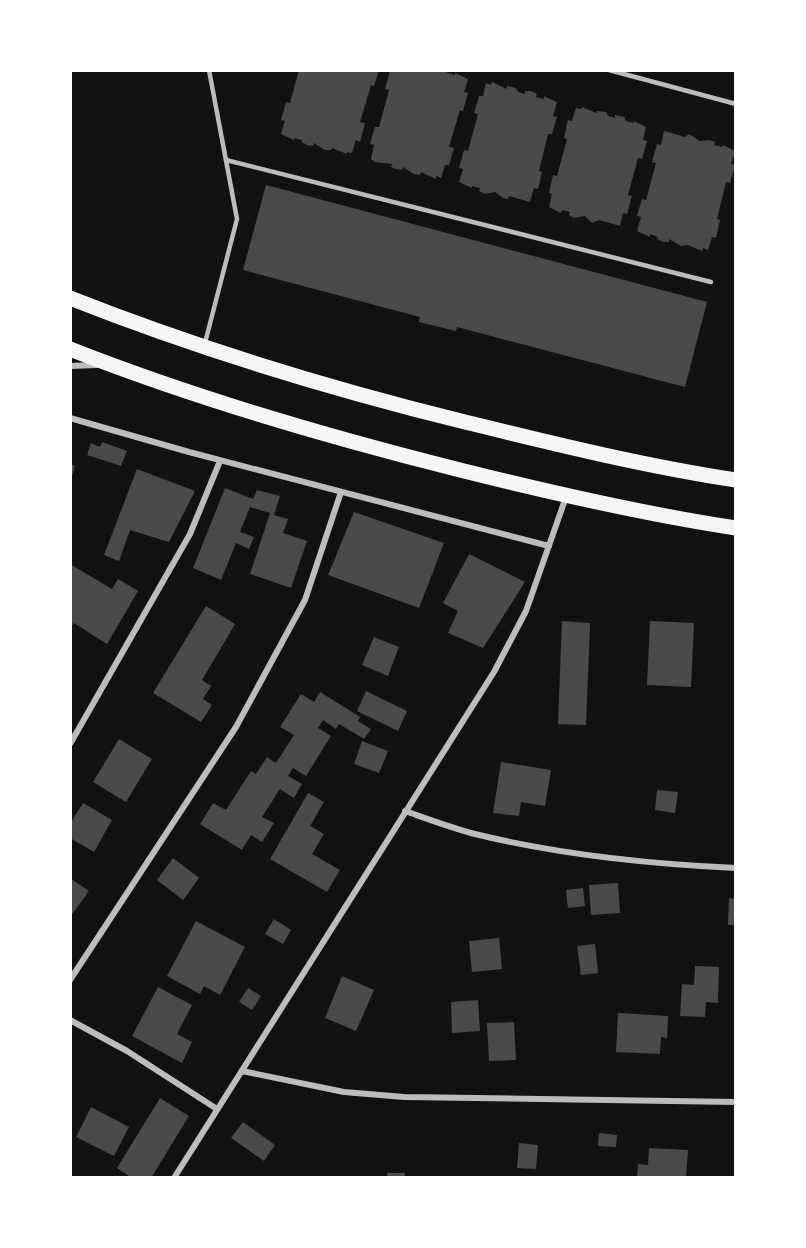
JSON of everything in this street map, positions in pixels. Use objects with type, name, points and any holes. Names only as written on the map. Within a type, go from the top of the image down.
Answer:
[{"type":"main road","points":[[70,298],[204,347],[407,408],[608,457],[726,477]]},
{"type":"main road","points":[[70,349],[193,394],[328,436],[566,496],[735,528]]},
{"type":"street","points":[[70,366],[108,364]]},
{"type":"street","points":[[70,418],[220,461],[549,546]]},
{"type":"street","points":[[70,744],[190,534],[220,461]]},
{"type":"street","points":[[70,980],[237,727],[304,600],[341,492]]},
{"type":"street","points":[[174,1178],[505,651],[526,611],[566,496]]},
{"type":"street","points":[[405,811],[473,834],[528,846],[653,862],[735,868]]},
{"type":"street","points":[[70,1020],[127,1052],[217,1110]]},
{"type":"street","points":[[242,1071],[344,1092],[404,1097],[735,1102]]},
{"type":"lane","points":[[204,347],[237,219],[209,70]]},
{"type":"lane","points":[[609,70],[735,104]]},
{"type":"lane","points":[[226,160],[711,282]]},
{"type":"building","points":[[299,70],[379,70],[374,86],[371,85],[360,122],[365,123],[360,142],[356,140],[352,153],[347,152],[347,154],[332,148],[325,150],[314,143],[313,146],[307,145],[302,140],[294,138],[294,140],[281,134],[285,121],[281,120],[286,102],[290,103]]},
{"type":"building","points":[[448,70],[447,73],[455,75],[455,73],[468,79],[464,92],[468,93],[463,111],[460,110],[449,147],[454,148],[449,165],[445,165],[441,178],[436,176],[436,179],[421,172],[420,175],[414,174],[403,167],[402,170],[396,169],[391,167],[392,164],[375,162],[371,159],[374,145],[370,144],[375,127],[379,127],[389,90],[385,89],[390,71]]},
{"type":"building","points":[[492,82],[507,89],[507,86],[516,88],[518,92],[525,94],[525,91],[531,91],[537,94],[536,97],[544,99],[544,96],[557,102],[553,116],[557,117],[552,134],[548,134],[539,171],[542,172],[538,189],[534,188],[530,202],[509,196],[508,199],[503,198],[495,192],[485,194],[479,191],[480,188],[472,186],[472,188],[459,182],[463,169],[459,168],[464,150],[468,151],[478,114],[474,113],[479,96],[483,96],[486,83],[491,85]]},
{"type":"building","points":[[582,107],[596,113],[597,111],[606,112],[608,116],[615,118],[615,115],[624,117],[626,121],[633,123],[634,121],[646,127],[643,140],[647,141],[642,159],[638,158],[628,195],[632,196],[627,214],[623,213],[620,226],[599,220],[592,223],[585,216],[574,218],[569,215],[570,212],[562,210],[561,213],[549,207],[553,175],[557,176],[567,139],[564,138],[568,120],[572,121],[576,108],[581,109]]},
{"type":"building","points":[[664,131],[685,137],[689,134],[700,141],[709,140],[715,142],[714,145],[722,147],[723,145],[735,151],[731,164],[735,165],[730,183],[726,182],[717,219],[720,220],[716,238],[712,237],[708,250],[703,248],[702,251],[688,245],[681,246],[669,239],[669,242],[663,242],[657,239],[658,237],[650,234],[650,237],[637,231],[641,217],[637,216],[642,199],[646,200],[656,163],[652,162],[657,144],[661,145]]},
{"type":"building","points":[[266,185],[707,302],[685,387],[457,327],[456,331],[419,322],[420,317],[243,270]]},
{"type":"building","points":[[102,442],[127,451],[121,466],[87,455],[91,443],[100,447]]},
{"type":"building","points":[[70,464],[75,466],[71,479],[70,479]]},
{"type":"building","points":[[137,469],[195,491],[169,542],[130,530],[119,561],[104,555]]},
{"type":"building","points":[[225,488],[253,499],[257,490],[280,496],[274,515],[288,519],[283,533],[307,541],[291,588],[250,574],[270,513],[250,507],[240,532],[254,537],[249,549],[236,543],[221,580],[193,568]]},
{"type":"building","points":[[354,512],[444,543],[419,608],[328,575]]},
{"type":"building","points":[[469,554],[525,582],[483,648],[448,633],[458,611],[443,603]]},
{"type":"building","points":[[70,564],[112,589],[118,579],[138,591],[107,644],[74,623],[70,629]]},
{"type":"building","points":[[206,606],[235,624],[202,680],[211,686],[203,699],[212,705],[201,722],[153,693]]},
{"type":"building","points":[[562,621],[590,623],[586,725],[558,724]]},
{"type":"building","points":[[650,621],[694,623],[691,687],[647,685]]},
{"type":"building","points":[[374,637],[399,647],[388,676],[362,665]]},
{"type":"building","points":[[366,691],[407,711],[398,731],[357,711]]},
{"type":"building","points":[[320,692],[360,717],[358,721],[371,729],[364,739],[339,724],[336,729],[323,720],[318,728],[331,736],[306,776],[293,768],[288,776],[302,784],[294,798],[280,789],[262,817],[274,823],[262,842],[251,835],[242,850],[200,824],[213,803],[226,810],[251,771],[256,774],[267,757],[276,763],[294,735],[280,727],[301,694],[314,702]]},
{"type":"building","points":[[119,739],[152,759],[126,802],[93,782]]},
{"type":"building","points":[[362,741],[388,751],[379,773],[354,764]]},
{"type":"building","points":[[501,762],[551,770],[545,806],[521,802],[519,816],[493,813]]},
{"type":"building","points":[[657,790],[678,792],[675,813],[655,810]]},
{"type":"building","points":[[308,793],[324,802],[310,826],[324,834],[312,854],[340,870],[327,892],[270,859]]},
{"type":"building","points":[[83,803],[112,820],[94,852],[70,838],[70,824]]},
{"type":"building","points":[[173,858],[199,878],[183,900],[157,880]]},
{"type":"building","points":[[70,878],[89,891],[70,917]]},
{"type":"building","points":[[618,883],[620,913],[591,915],[589,885]]},
{"type":"building","points":[[583,888],[585,906],[568,908],[566,890]]},
{"type":"building","points":[[729,898],[736,899],[736,925],[728,925]]},
{"type":"building","points":[[274,919],[291,930],[283,944],[265,934]]},
{"type":"building","points":[[196,921],[245,947],[220,995],[204,986],[200,994],[167,976]]},
{"type":"building","points":[[499,938],[502,969],[472,972],[469,941]]},
{"type":"building","points":[[595,944],[598,973],[581,975],[577,946]]},
{"type":"building","points":[[695,966],[719,967],[718,1003],[706,1002],[705,1017],[680,1016],[682,984],[694,985]]},
{"type":"building","points":[[342,976],[374,990],[356,1031],[325,1018]]},
{"type":"building","points":[[158,987],[192,1005],[177,1034],[192,1042],[182,1063],[132,1036]]},
{"type":"building","points":[[248,988],[261,996],[252,1010],[239,1002]]},
{"type":"building","points":[[478,1000],[480,1031],[452,1033],[451,1002]]},
{"type":"building","points":[[618,1013],[668,1016],[667,1038],[661,1037],[660,1054],[616,1052]]},
{"type":"building","points":[[514,1022],[516,1060],[489,1061],[487,1023]]},
{"type":"building","points":[[160,1098],[189,1116],[151,1178],[132,1178],[117,1168]]},
{"type":"building","points":[[91,1107],[129,1127],[114,1156],[76,1137]]},
{"type":"building","points":[[243,1122],[275,1145],[264,1161],[231,1138]]},
{"type":"building","points":[[599,1133],[617,1135],[616,1147],[598,1146]]},
{"type":"building","points":[[519,1143],[538,1145],[536,1169],[517,1168]]},
{"type":"building","points":[[649,1148],[688,1150],[686,1178],[637,1178],[638,1164],[648,1165]]},
{"type":"building","points":[[387,1173],[405,1173],[405,1178],[387,1178]]}]
